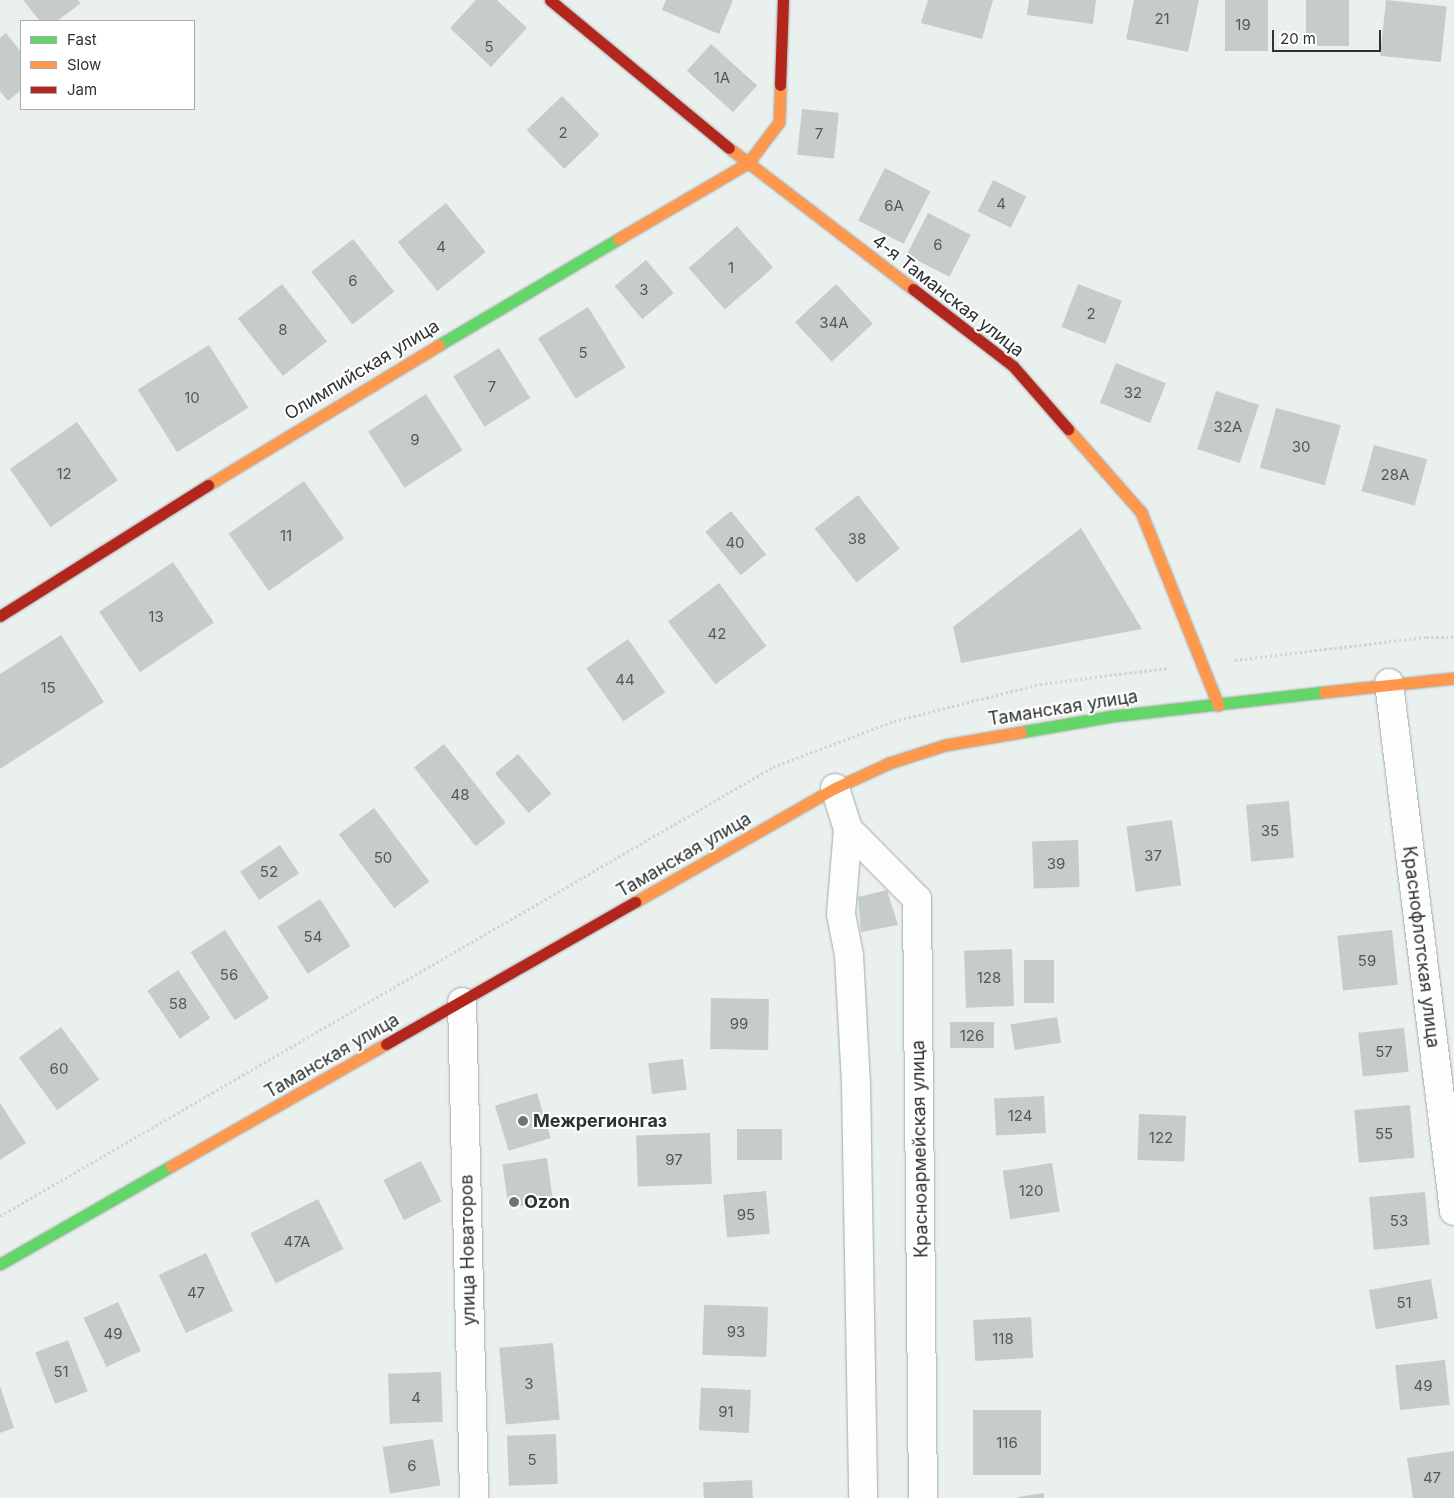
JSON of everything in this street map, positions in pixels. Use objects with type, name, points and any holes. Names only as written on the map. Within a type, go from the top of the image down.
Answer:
[{"type":"street","name":"4-я Таманская улица","points":[[550,0],[748,164],[1013,366],[1141,512],[1218,706]]},
{"type":"street","points":[[748,164],[779,122],[783,0]]},
{"type":"street","name":"Олимпийская улица","points":[[0,616],[321,414],[748,164]]},
{"type":"street","name":"Таманская улица","points":[[0,1264],[835,788],[889,763],[945,744],[1113,716],[1218,706],[1389,684],[1454,678]]},
{"type":"street","name":"Краснофлотская улица","points":[[1389,684],[1454,1211]]},
{"type":"street","name":"Красноармейская улица","points":[[835,788],[848,829],[841,914],[849,955],[856,1085],[863,1498]]},
{"type":"street","name":"Красноармейская улица","points":[[848,829],[917,899],[923,1498]]},
{"type":"street","name":"улица Новаторов","points":[[462,1002],[474,1498]]},
{"type":"building","points":[[23,0],[78,0],[81,3],[58,20],[39,20]]},
{"type":"building","points":[[476,0],[497,0],[527,28],[491,67],[450,28]]},
{"type":"building","points":[[666,0],[733,0],[719,34],[662,10]]},
{"type":"building","points":[[928,0],[993,0],[982,39],[921,23]]},
{"type":"building","points":[[1029,0],[1096,0],[1093,24],[1027,15]]},
{"type":"building","points":[[1134,0],[1199,0],[1188,52],[1126,39]]},
{"type":"building","points":[[1225,0],[1268,0],[1268,51],[1225,51]]},
{"type":"building","points":[[1306,0],[1349,0],[1349,46],[1306,46]]},
{"type":"building","points":[[1386,0],[1447,6],[1441,62],[1380,56]]},
{"type":"building","points":[[6,33],[20,51],[20,91],[8,101],[0,91],[0,38]]},
{"type":"building","points":[[711,44],[757,85],[733,112],[687,71]]},
{"type":"building","points":[[562,96],[600,135],[564,169],[527,130]]},
{"type":"building","points":[[802,109],[839,113],[834,159],[797,155]]},
{"type":"building","points":[[885,168],[930,191],[904,244],[858,221]]},
{"type":"building","points":[[993,180],[1026,196],[1011,228],[978,211]]},
{"type":"building","points":[[446,203],[486,252],[437,291],[398,242]]},
{"type":"building","points":[[928,213],[971,235],[949,277],[907,255]]},
{"type":"building","points":[[737,226],[773,268],[725,309],[689,268]]},
{"type":"building","points":[[353,239],[394,292],[352,324],[311,272]]},
{"type":"building","points":[[646,260],[674,293],[642,319],[615,286]]},
{"type":"building","points":[[282,284],[327,342],[283,376],[238,318]]},
{"type":"building","points":[[836,284],[873,323],[832,362],[795,322]]},
{"type":"building","points":[[1078,284],[1122,301],[1105,344],[1062,327]]},
{"type":"building","points":[[588,307],[626,367],[576,398],[538,338]]},
{"type":"building","points":[[209,345],[248,408],[177,452],[138,390]]},
{"type":"building","points":[[499,348],[530,398],[484,427],[453,377]]},
{"type":"building","points":[[1116,363],[1166,383],[1150,423],[1100,403]]},
{"type":"building","points":[[1216,391],[1259,405],[1240,463],[1197,449]]},
{"type":"building","points":[[426,394],[462,450],[405,488],[368,432]]},
{"type":"building","points":[[1276,408],[1341,425],[1325,485],[1260,468]]},
{"type":"building","points":[[77,422],[118,480],[51,527],[10,469]]},
{"type":"building","points":[[1374,445],[1427,459],[1415,506],[1362,491]]},
{"type":"building","points":[[304,481],[344,538],[269,591],[229,534]]},
{"type":"building","points":[[858,495],[900,549],[857,582],[815,529]]},
{"type":"building","points":[[731,511],[766,555],[741,575],[705,532]]},
{"type":"building","points":[[1081,528],[1142,629],[961,663],[953,627]]},
{"type":"building","points":[[173,562],[214,623],[140,672],[99,612]]},
{"type":"building","points":[[719,583],[767,646],[715,685],[668,622]]},
{"type":"building","points":[[61,635],[104,702],[0,769],[0,674]]},
{"type":"building","points":[[628,639],[665,692],[624,721],[586,668]]},
{"type":"building","points":[[444,744],[506,823],[476,846],[414,767]]},
{"type":"building","points":[[518,754],[551,794],[528,813],[495,773]]},
{"type":"building","points":[[1289,801],[1294,858],[1251,862],[1246,805]]},
{"type":"building","points":[[374,808],[429,881],[394,908],[339,834]]},
{"type":"building","points":[[1172,820],[1181,885],[1136,892],[1126,826]]},
{"type":"building","points":[[1078,840],[1080,887],[1034,889],[1032,842]]},
{"type":"building","points":[[280,845],[299,873],[259,900],[240,872]]},
{"type":"building","points":[[887,890],[898,925],[861,932],[858,897]]},
{"type":"building","points":[[320,899],[350,946],[308,974],[277,927]]},
{"type":"building","points":[[225,930],[269,998],[235,1020],[191,952]]},
{"type":"building","points":[[1392,930],[1398,985],[1343,990],[1337,936]]},
{"type":"building","points":[[1012,949],[1014,1006],[966,1008],[964,951]]},
{"type":"building","points":[[1024,960],[1054,960],[1054,1003],[1024,1003]]},
{"type":"building","points":[[178,970],[210,1018],[180,1039],[147,991]]},
{"type":"building","points":[[711,998],[769,999],[768,1050],[710,1049]]},
{"type":"building","points":[[1057,1017],[1061,1043],[1015,1050],[1011,1024]]},
{"type":"building","points":[[950,1022],[994,1022],[994,1048],[950,1048]]},
{"type":"building","points":[[61,1027],[99,1080],[57,1110],[19,1058]]},
{"type":"building","points":[[1404,1028],[1409,1072],[1363,1077],[1358,1033]]},
{"type":"building","points":[[683,1059],[687,1090],[652,1094],[648,1063]]},
{"type":"building","name":"Межрегионгаз","points":[[537,1093],[551,1138],[509,1151],[495,1106]]},
{"type":"building","points":[[1044,1096],[1046,1133],[996,1136],[994,1099]]},
{"type":"building","points":[[0,1103],[26,1143],[0,1160]]},
{"type":"building","points":[[1410,1105],[1415,1158],[1359,1163],[1354,1110]]},
{"type":"building","points":[[1139,1114],[1186,1116],[1184,1162],[1137,1160]]},
{"type":"building","points":[[737,1129],[782,1129],[782,1160],[737,1160]]},
{"type":"building","points":[[710,1133],[712,1184],[638,1187],[636,1136]]},
{"type":"building","points":[[547,1158],[553,1202],[509,1208],[502,1164]]},
{"type":"building","points":[[421,1161],[441,1201],[404,1220],[384,1180]]},
{"type":"building","points":[[1052,1163],[1060,1211],[1010,1219],[1003,1171]]},
{"type":"building","points":[[766,1191],[770,1234],[727,1238],[723,1195]]},
{"type":"building","points":[[1425,1192],[1430,1245],[1374,1250],[1369,1197]]},
{"type":"building","points":[[318,1199],[343,1249],[276,1283],[250,1234]]},
{"type":"building","points":[[206,1253],[233,1311],[186,1333],[159,1275]]},
{"type":"building","points":[[1431,1279],[1438,1318],[1376,1329],[1369,1290]]},
{"type":"building","points":[[118,1302],[141,1351],[106,1367],[84,1318]]},
{"type":"building","points":[[704,1305],[768,1307],[766,1357],[702,1355]]},
{"type":"building","points":[[1031,1317],[1033,1358],[975,1361],[973,1320]]},
{"type":"building","points":[[68,1340],[88,1391],[55,1404],[35,1353]]},
{"type":"building","points":[[553,1343],[560,1420],[506,1424],[499,1348]]},
{"type":"building","points":[[1445,1360],[1450,1405],[1400,1410],[1395,1365]]},
{"type":"building","points":[[441,1372],[443,1422],[390,1424],[388,1374]]},
{"type":"building","points":[[0,1386],[14,1428],[0,1433]]},
{"type":"building","points":[[701,1387],[751,1390],[749,1433],[699,1430]]},
{"type":"building","points":[[973,1410],[1041,1410],[1041,1475],[973,1475]]},
{"type":"building","points":[[556,1434],[558,1484],[509,1486],[507,1436]]},
{"type":"building","points":[[433,1439],[440,1485],[390,1493],[383,1447]]},
{"type":"building","points":[[1454,1451],[1454,1498],[1413,1498],[1407,1458]]},
{"type":"building","points":[[752,1480],[753,1498],[704,1498],[703,1483]]},
{"type":"building","points":[[1044,1493],[1044,1498],[1018,1498],[1018,1497]]},
{"type":"traffic: fast","points":[[439,345],[618,239]]},
{"type":"traffic: fast","points":[[1021,732],[1113,716],[1324,692]]},
{"type":"traffic: fast","points":[[0,1264],[171,1166]]},
{"type":"traffic: slow","points":[[618,239],[748,163],[779,122],[780,85]]},
{"type":"traffic: slow","points":[[729,148],[913,289]]},
{"type":"traffic: slow","points":[[208,485],[439,345]]},
{"type":"traffic: slow","points":[[1068,429],[1141,512],[1218,705]]},
{"type":"traffic: slow","points":[[1324,692],[1454,678]]},
{"type":"traffic: slow","points":[[635,902],[835,788],[889,763],[945,745],[1021,732]]},
{"type":"traffic: slow","points":[[171,1166],[386,1044]]},
{"type":"traffic: jam","points":[[550,0],[729,148]]},
{"type":"traffic: jam","points":[[780,85],[783,0]]},
{"type":"traffic: jam","points":[[913,289],[1013,366],[1068,429]]},
{"type":"traffic: jam","points":[[0,616],[208,485]]},
{"type":"traffic: jam","points":[[386,1044],[635,902]]},
{"type":"place","name":"Межрегионгаз","points":[[523,1121]]},
{"type":"place","name":"Ozon","points":[[514,1202]]}]
